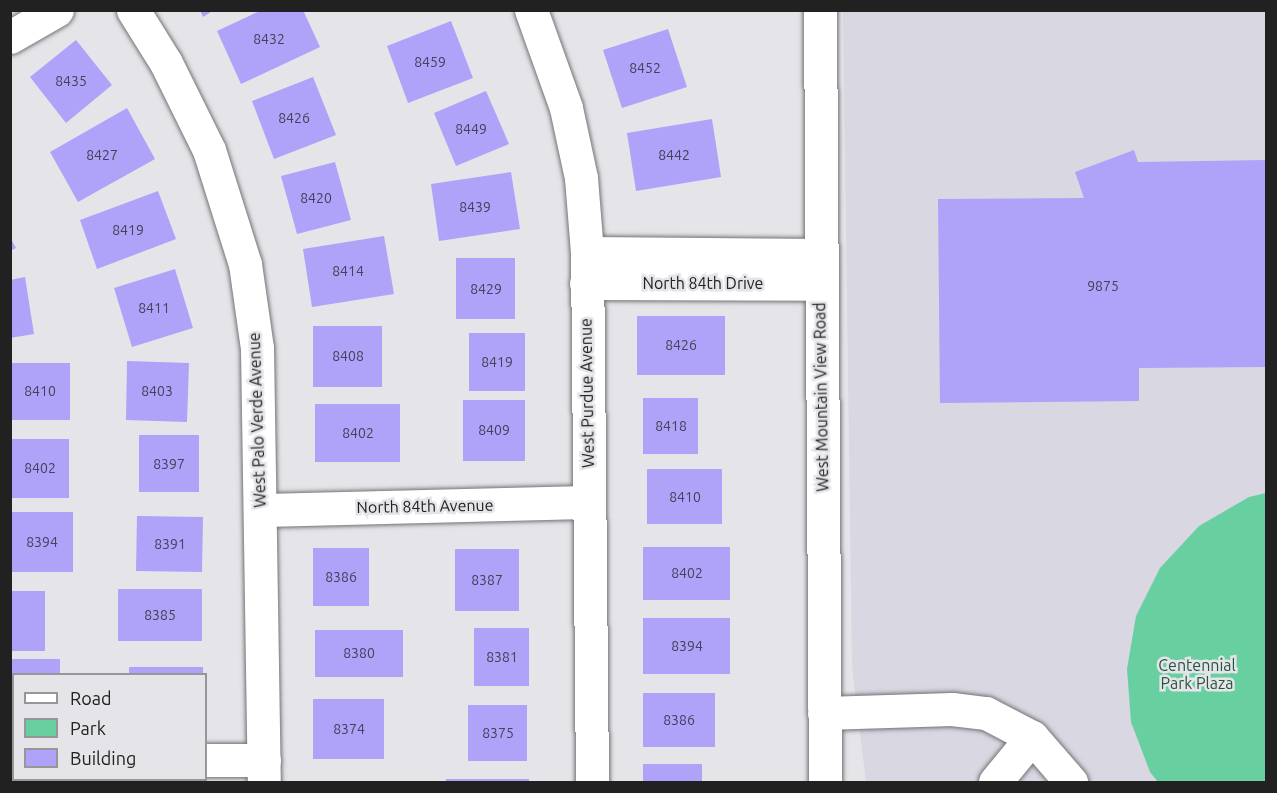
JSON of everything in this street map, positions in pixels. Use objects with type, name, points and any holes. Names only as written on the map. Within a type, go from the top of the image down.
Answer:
[{"type":"street","points":[[10,37],[57,10]]},
{"type":"street","name":"West Palo Verde Avenue","points":[[133,10],[166,63],[209,150],[245,264],[257,348],[264,771]]},
{"type":"street","name":"West Purdue Avenue","points":[[531,10],[566,108],[581,178],[586,268],[592,783]]},
{"type":"street","name":"West Mountain View Road","points":[[820,10],[825,783]]},
{"type":"street","name":"North 84th Drive","points":[[586,268],[820,269]]},
{"type":"street","name":"North 84th Avenue","points":[[260,510],[589,502]]},
{"type":"street","points":[[824,713],[952,709],[986,713],[1032,737],[1069,782]]},
{"type":"street","points":[[995,783],[1032,737]]},
{"type":"street","points":[[207,760],[264,771]]},
{"type":"shaded area","points":[[843,11],[1266,11],[1266,782],[866,782],[852,667]]},
{"type":"green space","name":"Centennial Park Plaza","points":[[1266,493],[1266,782],[1158,782],[1150,772],[1131,722],[1127,669],[1136,616],[1160,568],[1199,526],[1249,497]]},
{"type":"building","points":[[200,10],[214,10],[203,17]]},
{"type":"building","points":[[262,10],[303,10],[320,47],[241,84],[217,31]]},
{"type":"building","points":[[451,21],[473,78],[408,103],[387,46]]},
{"type":"building","points":[[668,29],[687,87],[622,108],[603,50]]},
{"type":"building","points":[[76,40],[112,85],[66,123],[30,77]]},
{"type":"building","points":[[313,77],[336,135],[274,159],[252,101]]},
{"type":"building","points":[[486,91],[509,144],[456,166],[434,113]]},
{"type":"building","points":[[127,108],[155,159],[78,202],[50,152]]},
{"type":"building","points":[[712,119],[721,177],[636,191],[627,133]]},
{"type":"building","points":[[1134,150],[1138,162],[1266,160],[1266,367],[1139,368],[1139,401],[940,403],[938,199],[1084,198],[1075,172]]},
{"type":"building","points":[[335,162],[351,220],[297,234],[281,176]]},
{"type":"building","points":[[511,172],[520,229],[439,241],[431,184]]},
{"type":"building","points":[[158,191],[176,239],[97,269],[80,220]]},
{"type":"building","points":[[384,236],[394,294],[312,307],[303,249]]},
{"type":"building","points":[[10,237],[16,248],[10,251]]},
{"type":"building","points":[[456,258],[515,258],[515,319],[456,319]]},
{"type":"building","points":[[175,269],[193,328],[132,347],[114,288]]},
{"type":"building","points":[[25,277],[34,334],[10,338],[10,280]]},
{"type":"building","points":[[637,316],[725,316],[725,375],[637,375]]},
{"type":"building","points":[[313,326],[382,326],[382,387],[313,387]]},
{"type":"building","points":[[469,333],[525,333],[525,391],[469,391]]},
{"type":"building","points":[[127,361],[189,363],[187,422],[126,420]]},
{"type":"building","points":[[10,363],[70,363],[70,420],[10,420]]},
{"type":"building","points":[[643,398],[698,398],[698,454],[643,454]]},
{"type":"building","points":[[463,400],[525,400],[525,461],[463,461]]},
{"type":"building","points":[[315,404],[400,404],[400,462],[315,462]]},
{"type":"building","points":[[139,435],[199,435],[199,492],[139,492]]},
{"type":"building","points":[[10,439],[69,439],[69,498],[10,498]]},
{"type":"building","points":[[647,469],[722,469],[722,524],[647,524]]},
{"type":"building","points":[[10,512],[73,512],[73,572],[10,572]]},
{"type":"building","points":[[137,516],[203,517],[202,572],[136,571]]},
{"type":"building","points":[[643,547],[730,547],[730,600],[643,600]]},
{"type":"building","points":[[313,548],[369,548],[369,606],[313,606]]},
{"type":"building","points":[[455,549],[519,549],[519,611],[455,611]]},
{"type":"building","points":[[118,589],[202,589],[202,641],[118,641]]},
{"type":"building","points":[[10,591],[45,591],[45,651],[10,651]]},
{"type":"building","points":[[643,618],[730,618],[730,674],[643,674]]},
{"type":"building","points":[[474,628],[529,628],[529,686],[474,686]]},
{"type":"building","points":[[315,630],[403,630],[403,677],[315,677]]},
{"type":"building","points":[[10,659],[60,659],[60,673],[12,673],[12,719],[10,719]]},
{"type":"building","points":[[129,667],[203,667],[203,673],[129,673]]},
{"type":"building","points":[[643,693],[715,693],[715,747],[643,747]]},
{"type":"building","points":[[313,699],[384,699],[384,759],[313,759]]},
{"type":"building","points":[[468,705],[527,705],[527,761],[468,761]]},
{"type":"building","points":[[643,764],[702,764],[702,782],[643,782]]},
{"type":"building","points":[[446,779],[529,779],[529,782],[446,782]]}]
